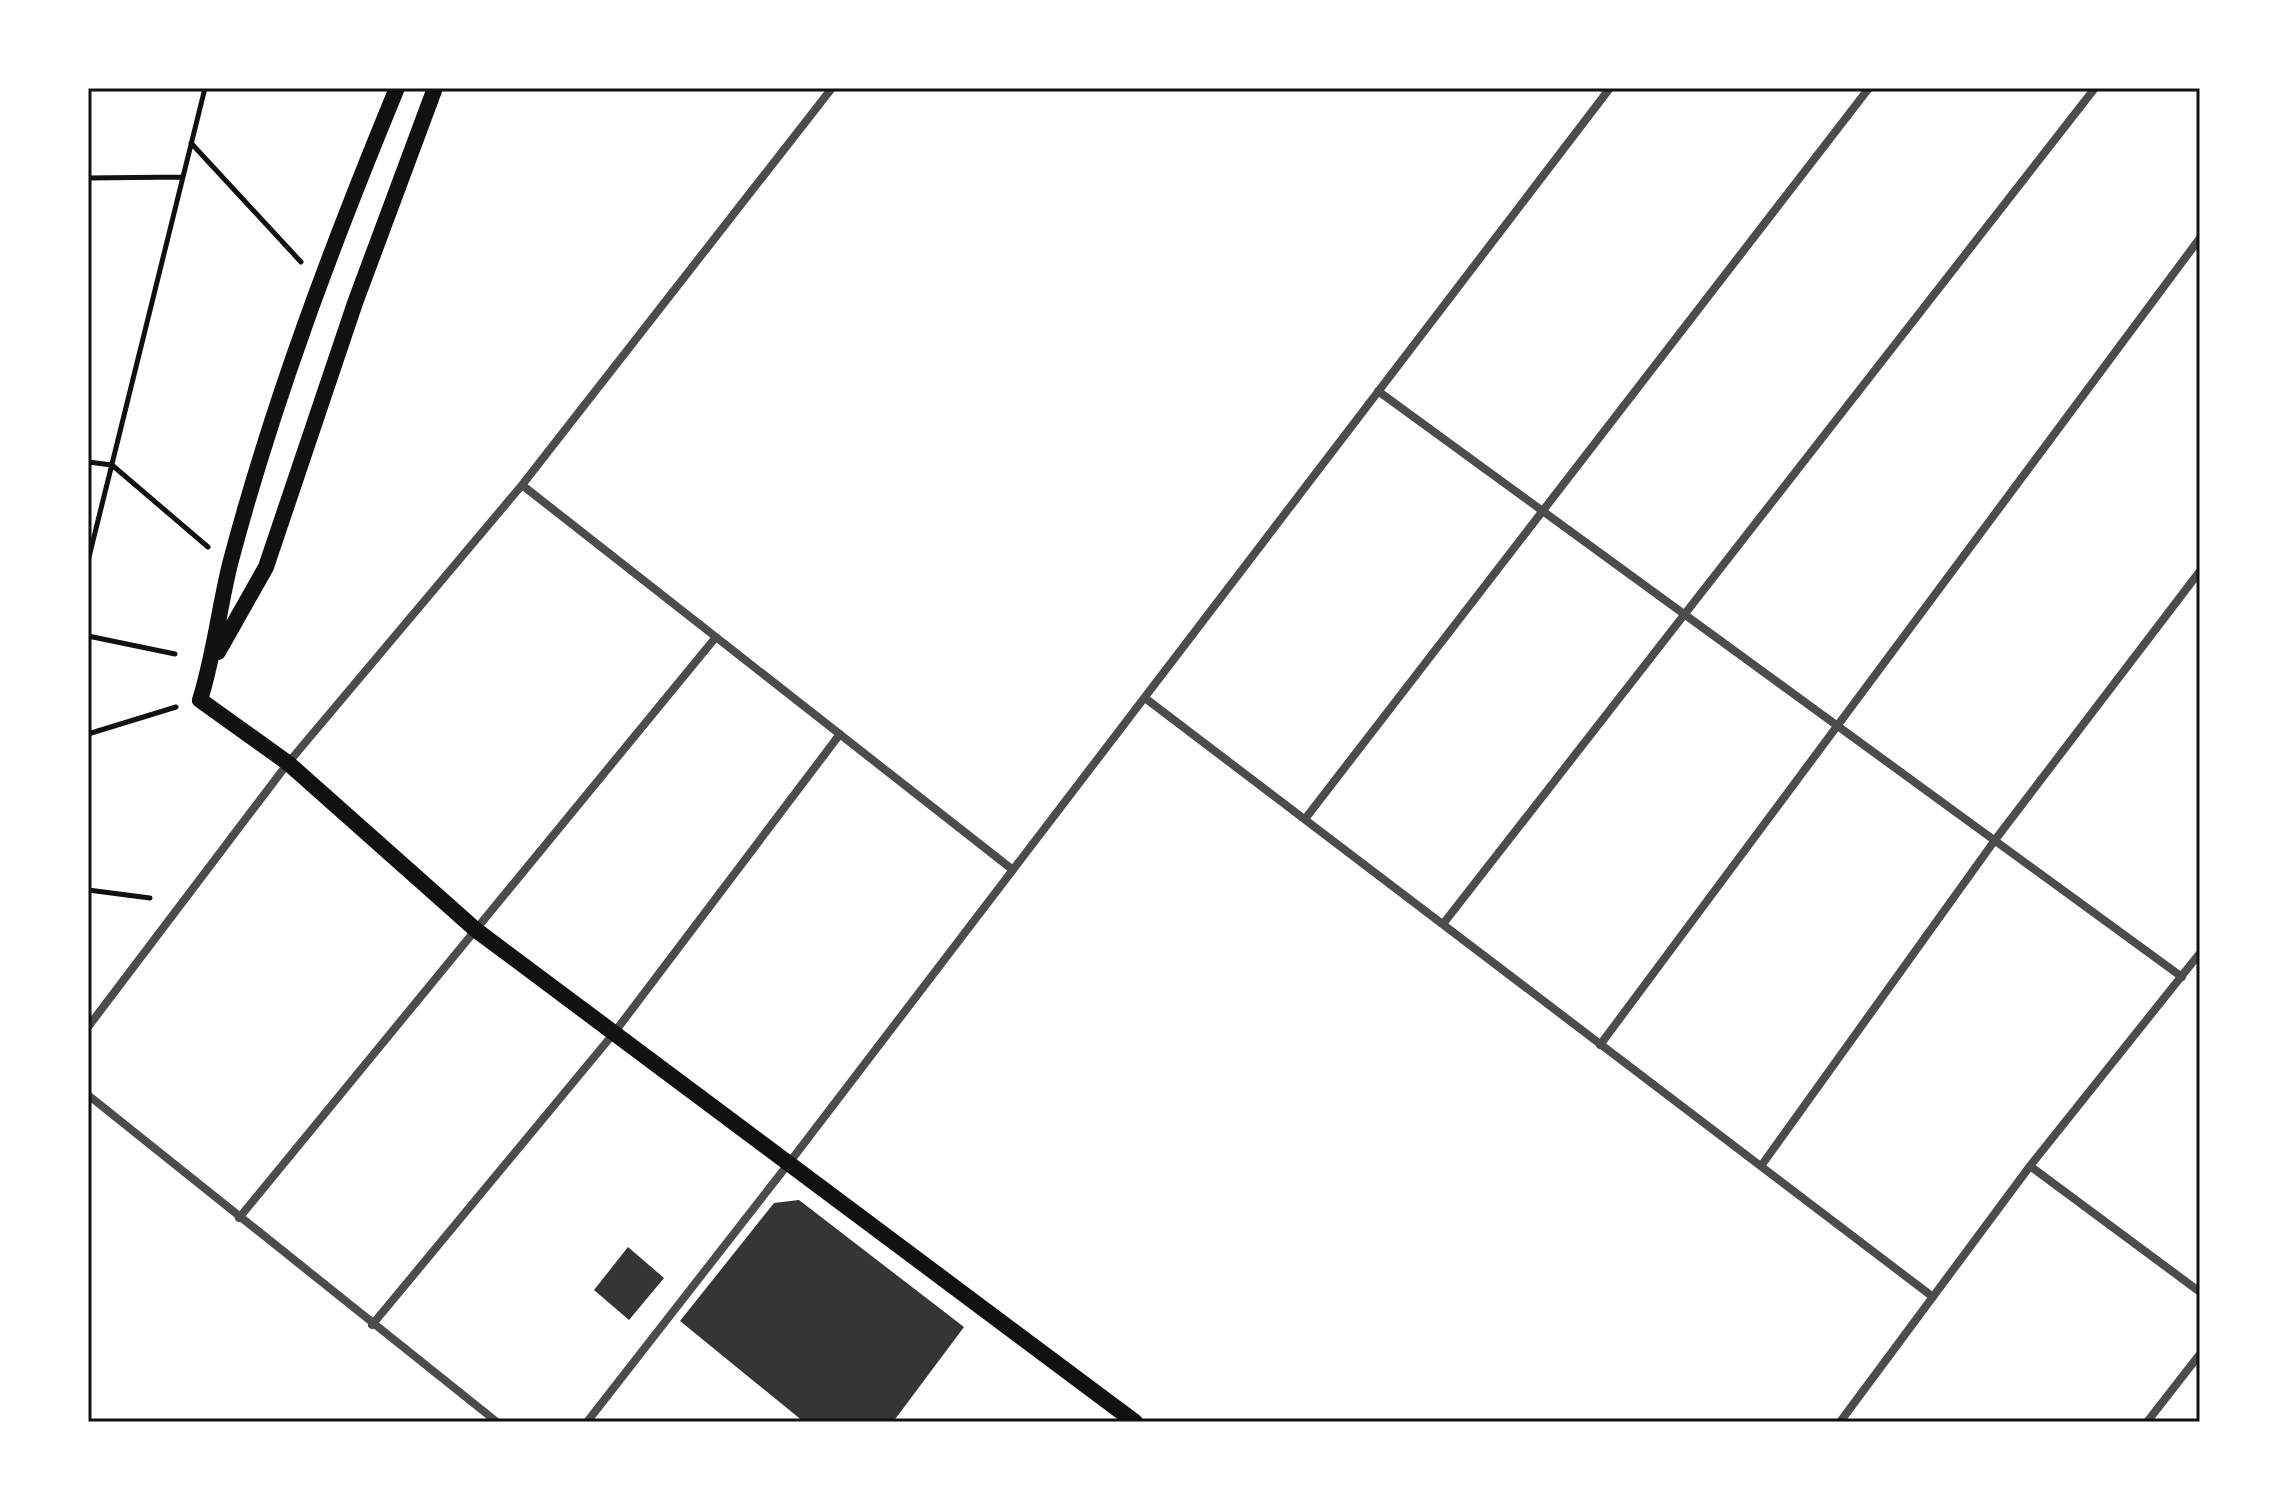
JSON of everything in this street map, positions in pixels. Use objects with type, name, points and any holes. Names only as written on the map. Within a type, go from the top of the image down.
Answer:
[{"type":"main road","points":[[397,88],[321,283],[271,425],[230,566],[211,664],[200,700],[288,763],[476,930],[1135,1422]]},
{"type":"main road","points":[[211,664],[266,567],[360,289],[435,88]]},
{"type":"street","points":[[88,1027],[288,763],[522,485],[832,88]]},
{"type":"street","points":[[587,1422],[789,1163],[1610,88]]},
{"type":"street","points":[[1305,819],[1869,88]]},
{"type":"street","points":[[1443,924],[2095,88]]},
{"type":"street","points":[[1600,1045],[2200,238]]},
{"type":"street","points":[[1378,391],[2182,977]]},
{"type":"street","points":[[522,485],[1013,870]]},
{"type":"street","points":[[1761,1166],[1995,840],[2200,571]]},
{"type":"street","points":[[239,1218],[716,637]]},
{"type":"street","points":[[1145,698],[1933,1297]]},
{"type":"street","points":[[372,1325],[614,1033],[840,734]]},
{"type":"street","points":[[1840,1422],[2030,1166],[2200,953]]},
{"type":"street","points":[[88,1095],[497,1422]]},
{"type":"street","points":[[2030,1166],[2200,1292]]},
{"type":"street","points":[[2147,1422],[2200,1354]]},
{"type":"path","points":[[88,561],[205,88]]},
{"type":"path","points":[[191,142],[321,283]]},
{"type":"path","points":[[88,178],[183,177]]},
{"type":"path","points":[[88,462],[112,465],[230,566]]},
{"type":"path","points":[[88,636],[175,654]]},
{"type":"path","points":[[88,734],[200,700]]},
{"type":"path","points":[[88,890],[150,898]]},
{"type":"building","points":[[799,1200],[964,1327],[893,1422],[804,1422],[680,1321],[774,1203]]},
{"type":"building","points":[[628,1247],[664,1278],[629,1320],[594,1290]]}]
